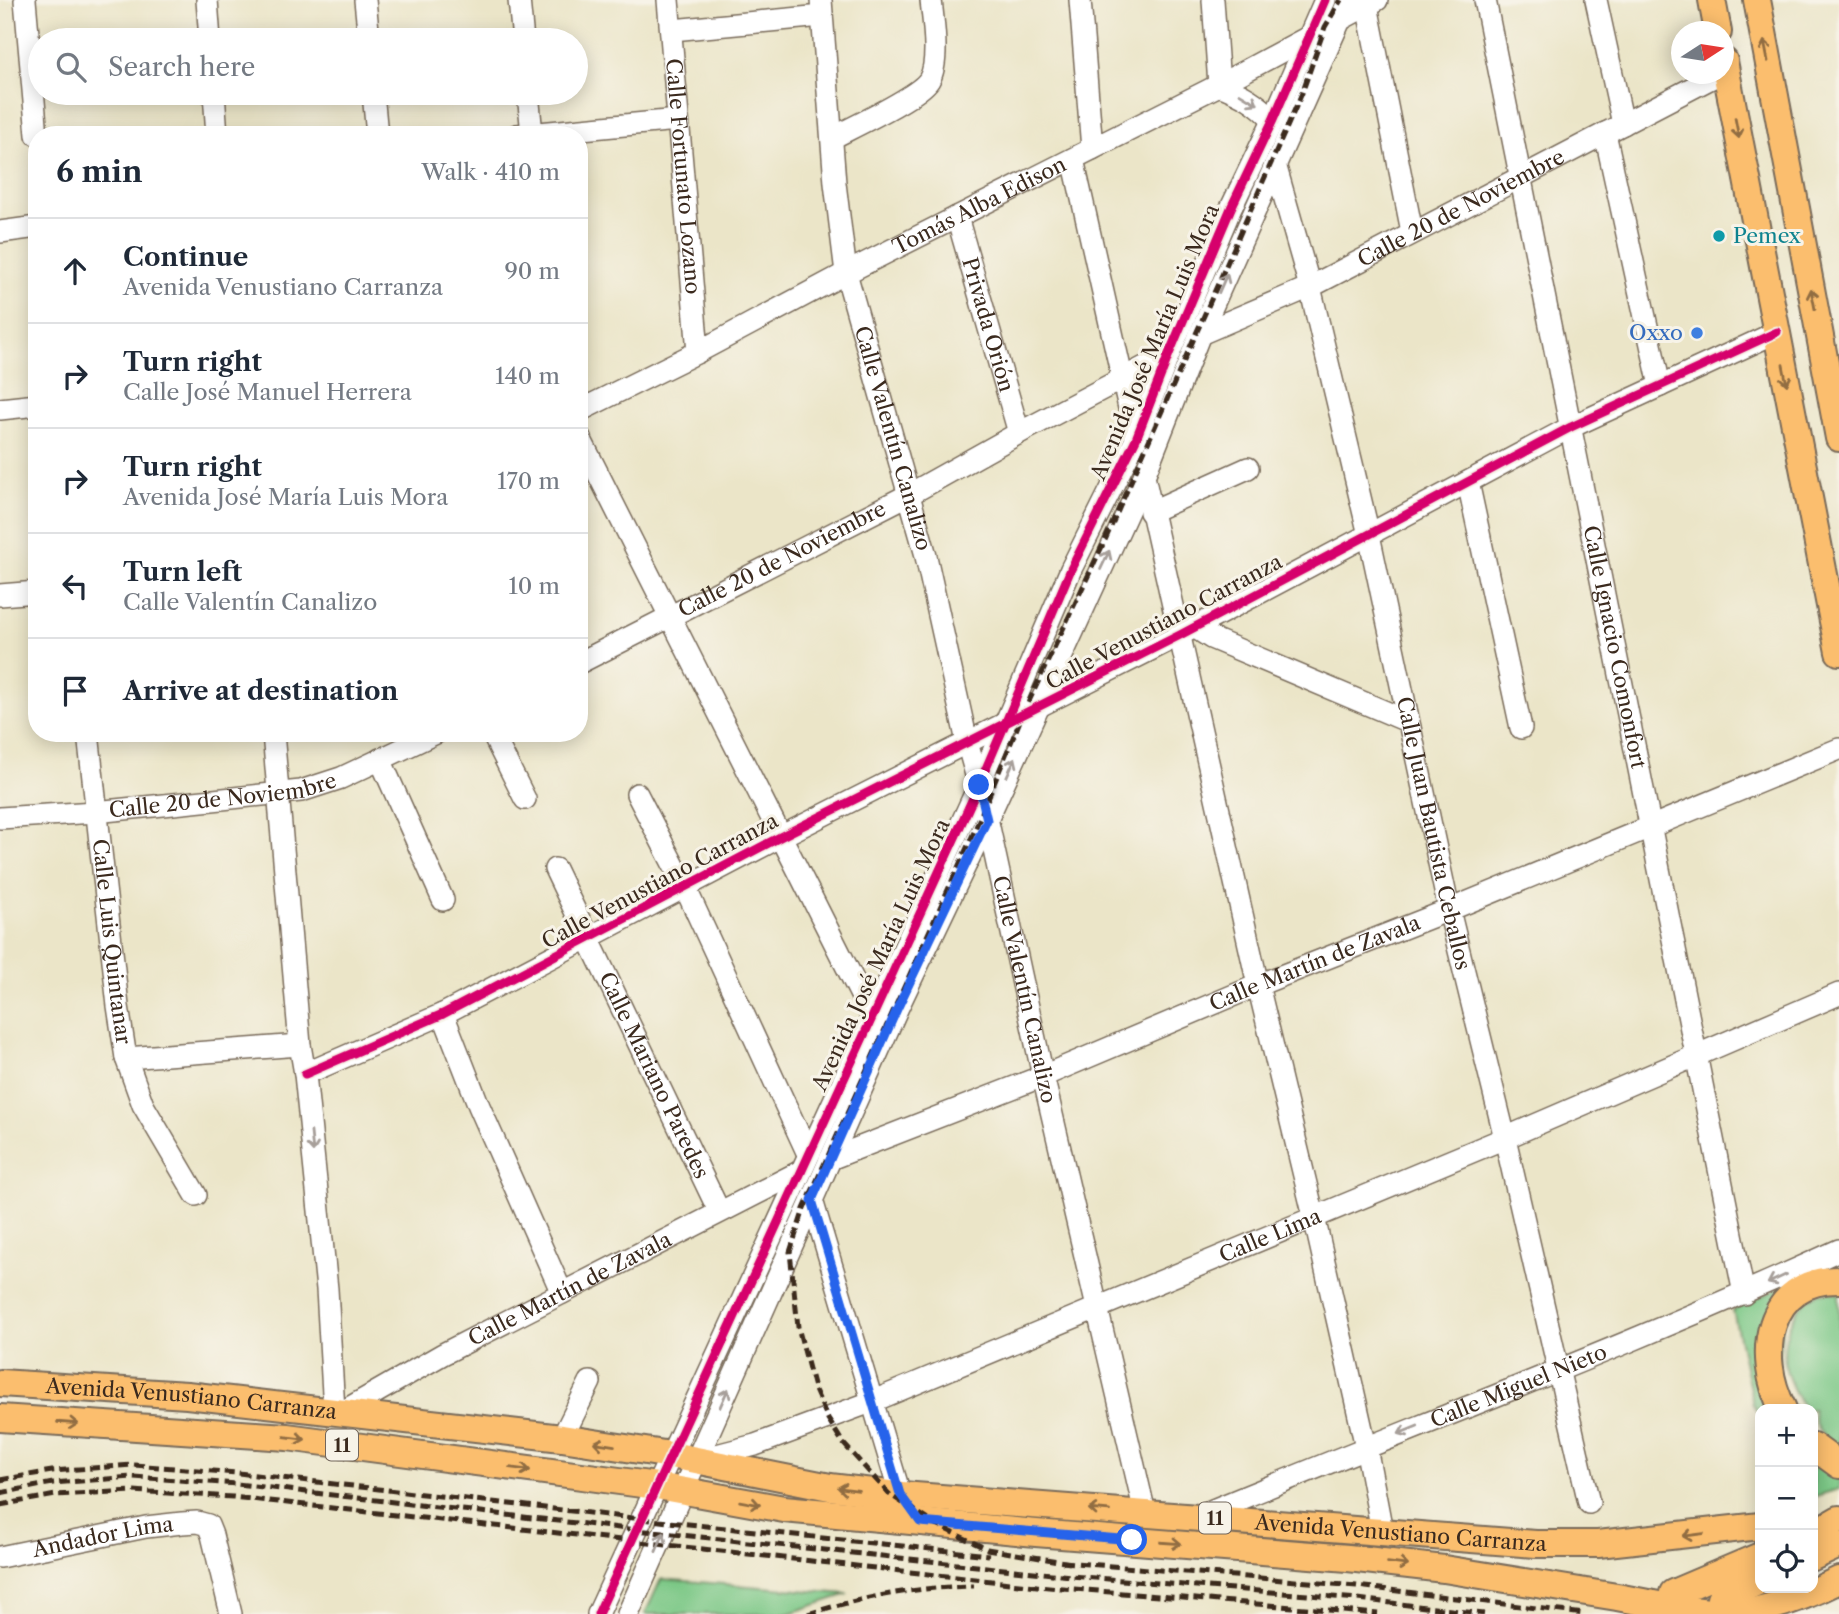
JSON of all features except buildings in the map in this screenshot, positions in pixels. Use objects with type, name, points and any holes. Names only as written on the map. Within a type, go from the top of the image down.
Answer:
[{"type":"main road","points":[[1712,0],[1716,21]]},
{"type":"main road","points":[[1757,0],[1839,438]]},
{"type":"main road","points":[[1726,84],[1839,652]]},
{"type":"main road","points":[[1781,1404],[1773,1385],[1769,1361],[1769,1339],[1773,1323],[1781,1306],[1794,1293],[1809,1284],[1839,1280]]},
{"type":"main road","name":"Avenida Venustiano Carranza","points":[[0,1383],[187,1395],[562,1437],[830,1487],[900,1494],[1536,1544],[1598,1544],[1755,1527]]},
{"type":"main road","name":"Avenida Venustiano Carranza","points":[[0,1418],[287,1437],[657,1486],[784,1509],[1348,1558],[1444,1569],[1674,1608],[1772,1608],[1809,1595],[1839,1580]]},
{"type":"main road","points":[[1818,1450],[1839,1465]]},
{"type":"main road","points":[[1818,1510],[1839,1504]]},
{"type":"main road","points":[[1818,1531],[1839,1519]]},
{"type":"main road","points":[[1818,1555],[1839,1545]]},
{"type":"main road","points":[[1673,1593],[1755,1558]]},
{"type":"main road","points":[[1729,1609],[1755,1586]]},
{"type":"street","points":[[25,0],[28,34]]},
{"type":"street","points":[[206,0],[209,28]]},
{"type":"street","points":[[365,0],[368,28]]},
{"type":"street","points":[[519,0],[522,28]]},
{"type":"street","name":"Calle Fortunato Lozano","points":[[668,0],[698,352]]},
{"type":"street","points":[[832,138],[901,100],[928,81],[933,68],[934,50],[931,0]]},
{"type":"street","points":[[1080,0],[1082,154],[1122,379],[1136,439]]},
{"type":"street","points":[[1213,0],[1219,85],[1246,96],[1262,107],[1273,120]]},
{"type":"street","name":"Avenida José María Luis Mora","points":[[628,1614],[682,1491],[684,1458],[805,1163],[979,785],[1070,569],[1136,439],[1231,208],[1325,0]]},
{"type":"street","name":"Calle Ignacio Comonfort","points":[[1485,0],[1744,1294]]},
{"type":"street","points":[[1596,0],[1614,128],[1660,386]]},
{"type":"street","points":[[1355,5],[1412,232]]},
{"type":"street","name":"Tomás Alba Edison","points":[[588,407],[1219,85],[1311,34],[1355,5]]},
{"type":"street","name":"Avenida José María Luis Mora","points":[[595,1613],[657,1486],[684,1458],[812,1200],[898,1007],[987,820],[1144,476],[1200,334],[1275,164],[1355,5]]},
{"type":"street","points":[[672,30],[821,8]]},
{"type":"street","name":"Calle Valentín Canalizo","points":[[821,8],[846,273],[910,494],[987,820],[1042,1076],[1146,1514]]},
{"type":"street","name":"Calle 20 de Noviembre","points":[[1200,334],[1310,287],[1695,84]]},
{"type":"street","points":[[34,105],[36,126]]},
{"type":"street","points":[[215,105],[216,126]]},
{"type":"street","points":[[374,105],[376,126]]},
{"type":"street","points":[[525,126],[527,105]]},
{"type":"street","points":[[588,128],[678,120]]},
{"type":"street","name":"Calle Juan Bautista Ceballos","points":[[1275,164],[1310,287],[1368,535],[1449,910],[1505,1138],[1589,1503]]},
{"type":"street","name":"Privada Orión","points":[[957,217],[1019,433]]},
{"type":"street","points":[[0,232],[28,228]]},
{"type":"street","name":"Calle Venustiano Carranza","points":[[305,1074],[443,1014],[782,836],[1036,710],[1571,427],[1777,332]]},
{"type":"street","name":"Calle 20 de Noviembre","points":[[588,658],[910,494],[1019,433],[1169,355]]},
{"type":"street","points":[[0,409],[28,406]]},
{"type":"street","points":[[588,454],[872,1017]]},
{"type":"street","points":[[1150,512],[1248,468]]},
{"type":"street","points":[[1144,476],[1150,512],[1187,631],[1258,985],[1314,1217],[1366,1447],[1382,1531]]},
{"type":"street","points":[[1468,482],[1521,728]]},
{"type":"street","points":[[0,595],[28,593]]},
{"type":"street","points":[[1187,631],[1212,638],[1407,721]]},
{"type":"street","name":"Calle Luis Quintanar","points":[[89,742],[126,1058],[143,1105],[197,1195]]},
{"type":"street","points":[[274,742],[300,1045],[338,1412]]},
{"type":"street","name":"Calle 20 de Noviembre","points":[[0,818],[95,812],[301,792],[341,778],[414,742]]},
{"type":"street","points":[[496,742],[525,799]]},
{"type":"street","name":"Calle Martín de Zavala","points":[[830,1159],[1042,1076],[1258,985],[1651,828],[1839,749]]},
{"type":"street","points":[[380,759],[443,900]]},
{"type":"street","points":[[638,794],[685,887],[805,1163]]},
{"type":"street","name":"Calle Mariano Paredes","points":[[555,869],[719,1211]]},
{"type":"street","name":"Calle Lima","points":[[684,1458],[755,1445],[871,1402],[1505,1138],[1839,994]]},
{"type":"street","points":[[443,1014],[483,1114],[562,1293]]},
{"type":"street","points":[[126,1058],[300,1045]]},
{"type":"street","name":"Calle Martín de Zavala","points":[[338,1412],[805,1163]]},
{"type":"street","points":[[812,1200],[900,1494],[920,1522]]},
{"type":"street","name":"Calle Miguel Nieto","points":[[1196,1517],[1559,1371],[1744,1294],[1839,1250]]},
{"type":"street","points":[[562,1437],[590,1382]]},
{"type":"street","name":"Andador Lima","points":[[0,1557],[155,1526],[197,1522],[208,1525],[217,1552],[230,1614]]},
{"type":"green space","points":[[1807,1275],[1785,1287],[1776,1404],[1755,1404],[1755,1408],[1753,1404],[1733,1310]]},
{"type":"green space","points":[[1839,1292],[1839,1448],[1818,1428],[1818,1404],[1801,1404],[1786,1369],[1785,1347],[1789,1326],[1808,1300],[1822,1293]]},
{"type":"green space","points":[[1818,1461],[1839,1476],[1839,1489],[1818,1495]]},
{"type":"green space","points":[[661,1579],[848,1594],[787,1614],[645,1614]]},
{"type":"railway","points":[[1070,1563],[987,1549],[935,1524],[889,1494],[843,1443],[814,1388],[798,1327],[790,1252],[804,1209],[974,832],[1022,716],[1106,538],[1302,93],[1325,27],[1341,0]]},
{"type":"railway","points":[[0,1480],[52,1471],[133,1465],[238,1473],[989,1555]]},
{"type":"railway","points":[[0,1493],[53,1483],[133,1477],[237,1484],[1071,1576],[1358,1599],[1484,1614]]},
{"type":"railway","points":[[0,1505],[56,1495],[133,1491],[233,1497],[1037,1586],[1378,1614]]},
{"type":"railway","points":[[1063,1562],[1357,1586],[1585,1614]]},
{"type":"railway","points":[[808,1614],[890,1594],[974,1586]]},
{"type":"cycle path","points":[[598,1614],[979,785],[1071,569],[1136,439],[1231,208],[1325,0]]},
{"type":"cycle path","points":[[305,1074],[443,1014],[782,836],[1180,635],[1571,427],[1777,332]]},
{"type":"place","name":"Pemex","points":[[1719,236]]},
{"type":"place","name":"Oxxo","points":[[1697,333]]},
{"type":"route","points":[[979,785],[987,820],[898,1007],[812,1200],[900,1494],[920,1522],[1132,1540]]}]
